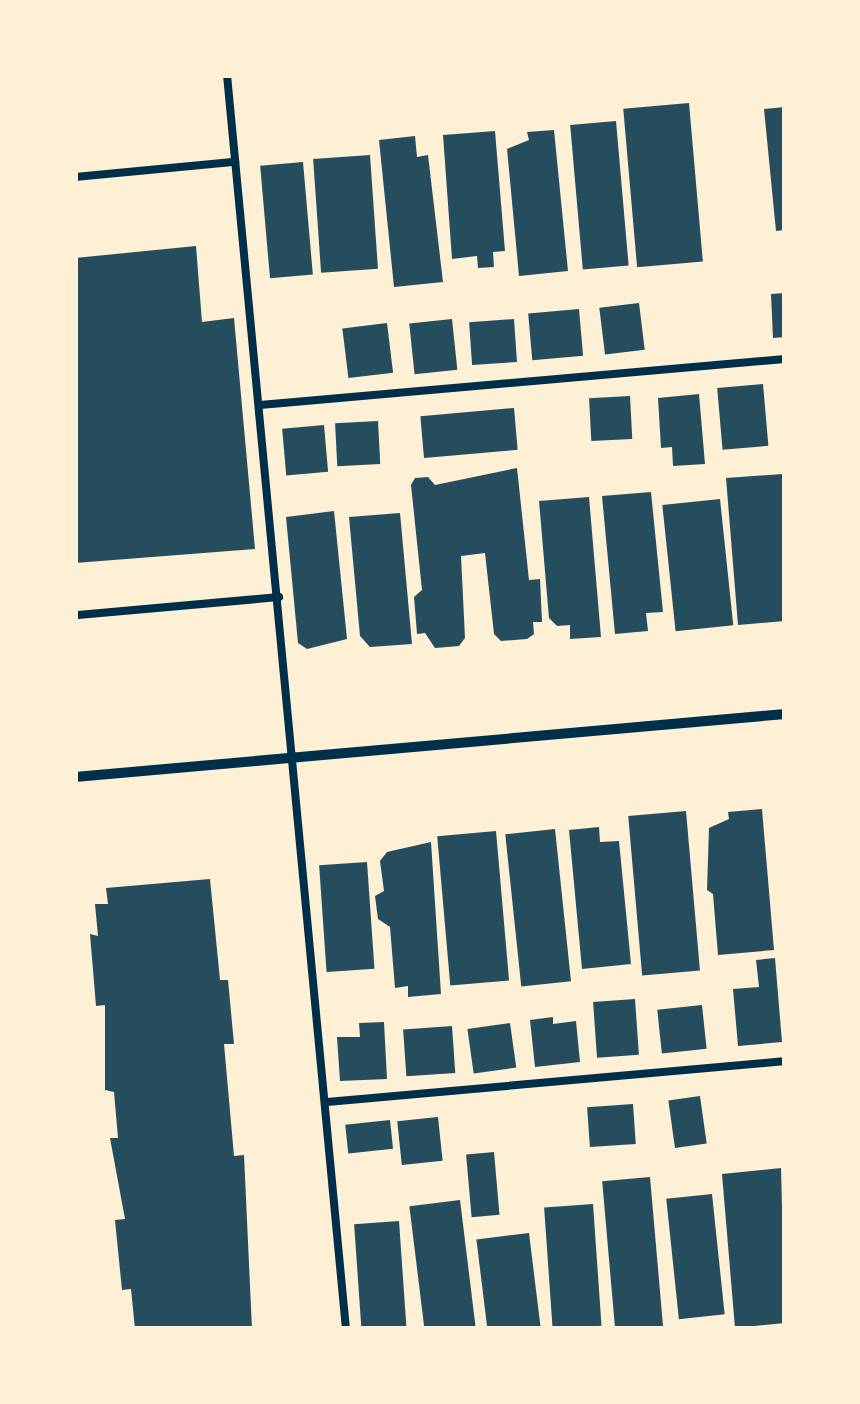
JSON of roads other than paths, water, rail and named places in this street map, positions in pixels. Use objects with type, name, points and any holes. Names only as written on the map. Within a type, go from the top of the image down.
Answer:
[{"type":"street","points":[[75,777],[785,714]]},
{"type":"lane","points":[[227,75],[346,1329]]},
{"type":"lane","points":[[75,176],[234,162]]},
{"type":"lane","points":[[260,405],[785,358]]},
{"type":"lane","points":[[78,614],[279,597]]},
{"type":"lane","points":[[327,1102],[785,1061]]}]
